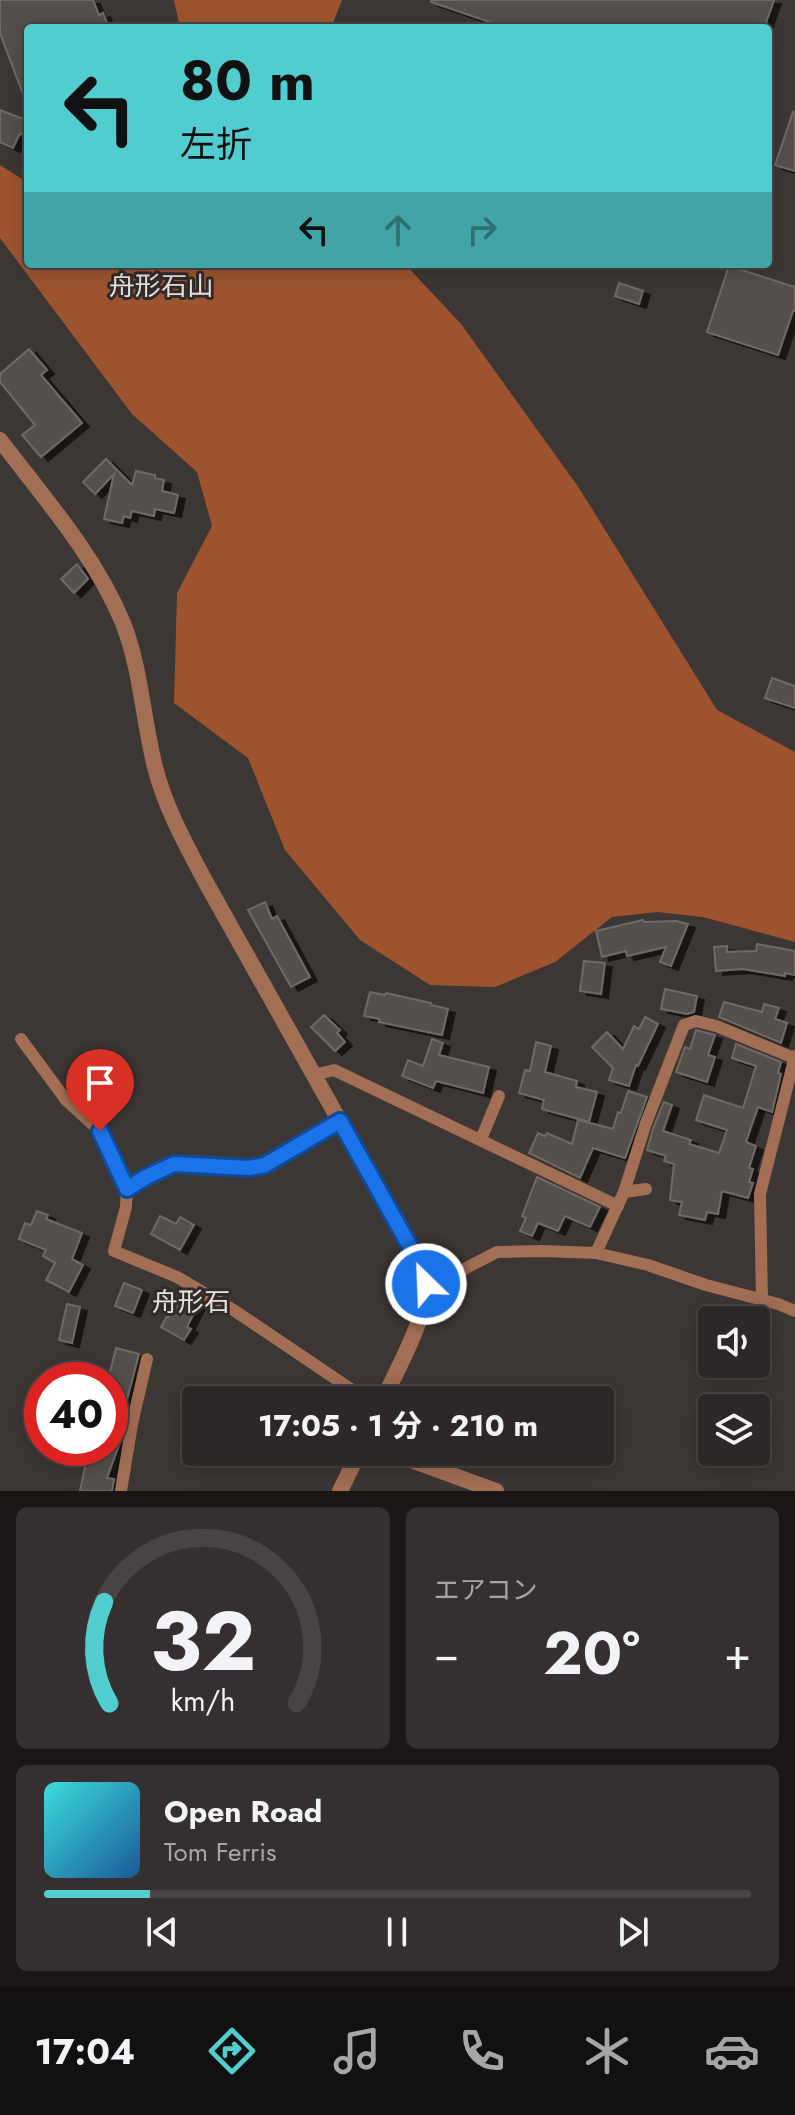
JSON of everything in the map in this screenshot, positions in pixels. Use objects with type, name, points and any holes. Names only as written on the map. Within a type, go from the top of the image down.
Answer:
[{"type":"street","points":[[0,440],[67,526],[90,560],[112,602],[132,651],[155,768],[166,801],[204,879],[422,1268],[425,1298],[390,1386]]},
{"type":"street","points":[[596,1253],[624,1192],[646,1123],[684,1025],[696,1021],[716,1026],[795,1057],[760,1194],[762,1301]]},
{"type":"street","points":[[21,1039],[66,1100],[100,1131],[127,1189],[126,1207],[114,1251],[177,1277],[235,1311],[346,1386]]},
{"type":"street","points":[[314,1075],[334,1070],[618,1206]]},
{"type":"street","points":[[481,1139],[499,1096]]},
{"type":"street","points":[[127,1189],[174,1164],[249,1168],[265,1165],[340,1121]]},
{"type":"street","points":[[624,1192],[646,1189]]},
{"type":"street","points":[[425,1298],[466,1268],[497,1252],[596,1253],[648,1265],[795,1311]]},
{"type":"street","points":[[121,1491],[147,1359]]},
{"type":"street","points":[[340,1491],[352,1466]]},
{"type":"street","points":[[427,1466],[496,1491]]},
{"type":"shaded area","points":[[174,0],[342,0],[333,24],[179,24]]},
{"type":"shaded area","points":[[0,165],[24,180],[24,268],[409,268],[461,324],[579,488],[717,710],[795,752],[795,942],[703,917],[657,912],[612,917],[555,962],[495,987],[430,985],[360,940],[285,850],[248,758],[174,703],[177,593],[212,526],[197,472],[132,414],[0,238]]},
{"type":"building","points":[[0,0],[93,0],[99,15],[103,13],[107,24],[24,24],[24,97],[0,33]]},
{"type":"building","points":[[774,0],[765,24],[495,24],[431,2]]},
{"type":"building","points":[[0,110],[24,119],[24,133],[19,135],[13,148],[0,142]]},
{"type":"building","points":[[795,113],[795,171],[775,165]]},
{"type":"building","points":[[728,268],[795,287],[795,311],[778,355],[707,332]]},
{"type":"building","points":[[619,283],[643,291],[639,304],[615,296]]},
{"type":"building","points":[[29,349],[47,370],[41,375],[82,423],[41,457],[22,435],[35,425],[0,382],[0,374]]},
{"type":"building","points":[[106,459],[132,485],[136,471],[164,480],[162,491],[178,495],[174,513],[155,509],[154,516],[132,511],[130,518],[124,516],[122,523],[104,519],[114,474],[95,494],[83,482]]},
{"type":"building","points":[[77,564],[88,579],[74,593],[61,579]]},
{"type":"building","points":[[772,678],[795,686],[795,708],[765,698]]},
{"type":"building","points":[[265,902],[272,919],[277,916],[310,977],[291,987],[248,910]]},
{"type":"building","points":[[643,920],[688,924],[671,966],[660,962],[666,947],[627,956],[626,951],[602,957],[596,931]]},
{"type":"building","points":[[757,944],[795,951],[795,975],[743,969],[716,971],[714,947],[727,946],[727,952],[756,951]]},
{"type":"building","points":[[584,961],[605,963],[601,994],[580,991]]},
{"type":"building","points":[[665,989],[697,996],[694,1012],[687,1014],[661,1009]]},
{"type":"building","points":[[370,992],[386,993],[448,1009],[442,1035],[364,1016]]},
{"type":"building","points":[[724,1002],[762,1012],[764,1004],[779,1008],[775,1019],[787,1023],[781,1043],[719,1017]]},
{"type":"building","points":[[324,1015],[340,1030],[337,1033],[345,1042],[335,1051],[311,1027]]},
{"type":"building","points":[[645,1017],[658,1024],[636,1065],[629,1086],[609,1080],[613,1068],[592,1047],[607,1032],[623,1049],[634,1026],[639,1029]]},
{"type":"building","points":[[696,1030],[715,1035],[708,1055],[715,1057],[707,1082],[676,1072],[685,1047],[690,1049]]},
{"type":"building","points":[[432,1039],[443,1043],[439,1055],[489,1067],[483,1093],[436,1081],[433,1088],[402,1076],[408,1060],[423,1066]]},
{"type":"building","points":[[536,1042],[551,1046],[545,1072],[577,1081],[576,1087],[597,1092],[589,1122],[542,1109],[544,1100],[519,1093],[525,1070],[530,1071]]},
{"type":"building","points":[[736,1044],[781,1062],[772,1112],[758,1107],[746,1142],[756,1146],[749,1168],[753,1169],[749,1182],[753,1183],[748,1198],[722,1191],[718,1214],[707,1212],[705,1220],[679,1215],[682,1202],[670,1200],[674,1164],[664,1161],[666,1156],[647,1150],[654,1126],[664,1102],[672,1105],[663,1131],[691,1140],[689,1144],[719,1153],[727,1130],[696,1120],[704,1095],[743,1108],[756,1066],[732,1058]]},
{"type":"building","points":[[628,1091],[647,1097],[625,1158],[593,1148],[580,1178],[529,1153],[538,1133],[545,1136],[547,1133],[572,1144],[578,1120],[613,1129]]},
{"type":"building","points":[[537,1177],[600,1207],[590,1227],[565,1216],[558,1231],[538,1223],[532,1236],[520,1231],[526,1218],[522,1216]]},
{"type":"building","points":[[37,1211],[48,1215],[46,1219],[82,1233],[72,1259],[83,1265],[69,1292],[46,1280],[55,1263],[43,1256],[46,1250],[19,1239],[25,1223],[31,1225]]},
{"type":"building","points":[[160,1216],[176,1224],[180,1217],[194,1225],[180,1250],[151,1234]]},
{"type":"building","points":[[124,1283],[142,1290],[133,1313],[115,1306]]},
{"type":"building","points":[[183,1291],[200,1301],[184,1340],[161,1327]]},
{"type":"building","points":[[67,1304],[80,1307],[72,1343],[59,1340]]},
{"type":"building","points":[[116,1348],[139,1354],[128,1396],[128,1362],[112,1362]]},
{"type":"building","points":[[85,1466],[111,1466],[107,1478],[114,1479],[112,1491],[80,1491]]},
{"type":"district","name":"舟形石山","points":[[161,286]]},
{"type":"district","name":"舟形石","points":[[191,1302]]},
{"type":"route","points":[[100,1131],[127,1189],[174,1164],[249,1168],[265,1165],[340,1121],[422,1268],[426,1284]]}]
